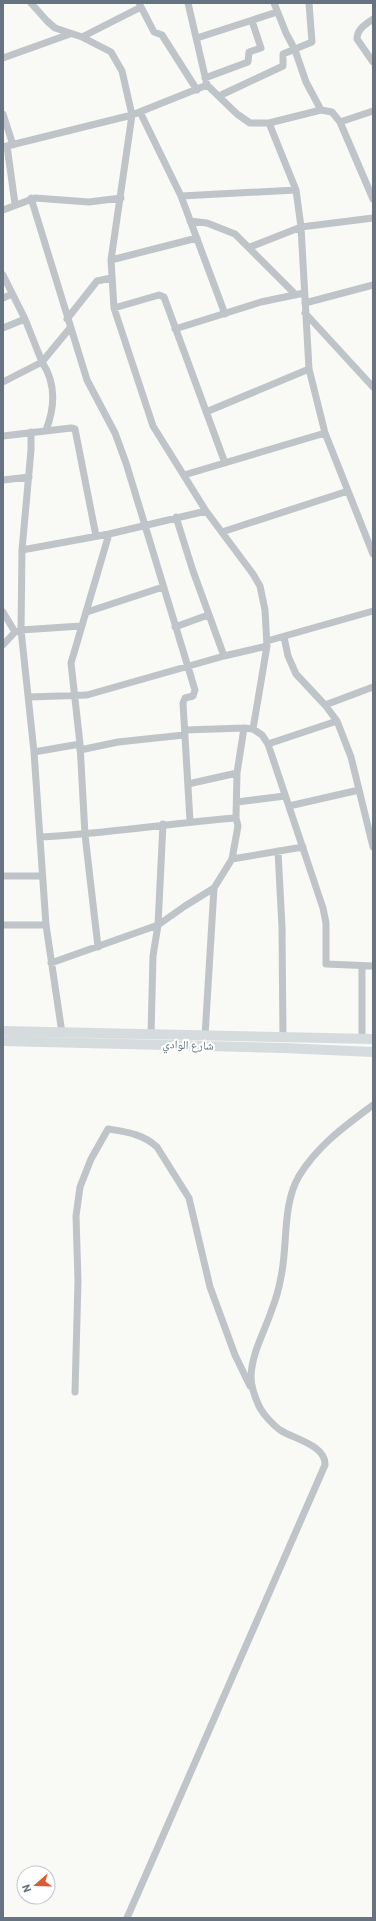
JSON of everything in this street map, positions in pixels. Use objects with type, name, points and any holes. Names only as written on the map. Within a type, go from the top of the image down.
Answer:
[{"type":"main road","name":"شارع الوادي","points":[[3,1031],[51,1037],[373,1052]]},
{"type":"main road","name":"شارع الوادي","points":[[3,1041],[51,1037],[62,1033],[373,1039]]},
{"type":"street","points":[[31,3],[55,28],[82,37],[107,50],[115,56],[122,71],[132,115],[111,260],[114,308],[149,416],[206,511],[253,574],[260,586],[265,610],[267,643],[253,729]]},
{"type":"street","points":[[188,3],[206,81],[219,96],[236,114],[250,123],[269,123],[321,110],[332,112],[340,122],[371,188],[373,199]]},
{"type":"street","points":[[274,3],[286,33],[295,50],[306,82],[321,110]]},
{"type":"street","points":[[219,96],[283,66],[282,55],[312,42],[309,3]]},
{"type":"street","points":[[82,37],[140,5],[154,32],[162,36],[197,90]]},
{"type":"street","points":[[197,38],[278,12]]},
{"type":"street","points":[[373,19],[364,25],[357,35],[357,39],[373,62]]},
{"type":"street","points":[[7,146],[132,115],[197,90],[206,81],[248,62],[248,52],[261,48],[252,21]]},
{"type":"street","points":[[3,58],[70,34]]},
{"type":"street","points":[[340,122],[373,111]]},
{"type":"street","points":[[140,112],[181,196],[225,314]]},
{"type":"street","points":[[3,114],[15,204]]},
{"type":"street","points":[[269,123],[296,190],[301,227],[309,369],[325,433],[373,554]]},
{"type":"street","points":[[181,196],[296,190]]},
{"type":"street","points":[[3,210],[31,198],[89,202],[121,198]]},
{"type":"street","points":[[31,198],[87,380],[115,432],[145,524],[195,690],[193,696],[185,698],[183,703],[190,821]]},
{"type":"street","points":[[250,247],[301,227],[373,218]]},
{"type":"street","points":[[190,221],[207,223],[235,234],[250,247],[295,294]]},
{"type":"street","points":[[111,260],[197,238]]},
{"type":"street","points":[[3,275],[25,319],[42,362],[50,374],[53,395],[51,418],[46,430]]},
{"type":"street","points":[[67,319],[97,282],[111,278]]},
{"type":"street","points":[[305,303],[373,285]]},
{"type":"street","points":[[175,329],[261,302],[304,293]]},
{"type":"street","points":[[3,298],[12,294]]},
{"type":"street","points":[[114,308],[162,295],[225,463]]},
{"type":"street","points":[[305,313],[373,387]]},
{"type":"street","points":[[3,328],[25,319]]},
{"type":"street","points":[[3,382],[42,362],[70,328]]},
{"type":"street","points":[[206,412],[309,369]]},
{"type":"street","points":[[3,436],[46,430],[75,429],[96,536]]},
{"type":"street","points":[[32,432],[22,550],[18,631],[30,698],[46,925],[62,1033]]},
{"type":"street","points":[[184,475],[325,433]]},
{"type":"street","points":[[3,480],[29,477]]},
{"type":"street","points":[[222,532],[348,491]]},
{"type":"street","points":[[22,550],[109,534],[145,524],[206,511]]},
{"type":"street","points":[[176,517],[208,614],[224,656]]},
{"type":"street","points":[[98,947],[85,835],[80,747],[71,663],[109,534]]},
{"type":"street","points":[[87,612],[163,587]]},
{"type":"street","points":[[30,698],[75,696],[188,667],[373,611]]},
{"type":"street","points":[[3,613],[18,631]]},
{"type":"street","points":[[175,627],[208,614]]},
{"type":"street","points":[[3,645],[18,631],[81,626]]},
{"type":"street","points":[[284,637],[288,656],[296,674],[338,721],[351,757],[373,847]]},
{"type":"street","points":[[325,705],[373,687]]},
{"type":"street","points":[[268,744],[338,721]]},
{"type":"street","points":[[34,752],[185,733],[244,728],[253,729],[262,735],[268,744],[325,916],[326,964],[373,966]]},
{"type":"street","points":[[51,964],[158,926],[192,901],[214,888],[232,859],[238,826],[236,818],[237,773],[244,728]]},
{"type":"street","points":[[188,784],[237,773]]},
{"type":"street","points":[[289,806],[359,790]]},
{"type":"street","points":[[237,802],[285,796]]},
{"type":"street","points":[[40,837],[85,835],[163,824],[236,818]]},
{"type":"street","points":[[151,1035],[153,956],[158,926],[163,824]]},
{"type":"street","points":[[232,859],[303,847]]},
{"type":"street","points":[[278,851],[282,927],[283,1038]]},
{"type":"street","points":[[3,876],[42,876]]},
{"type":"street","points":[[204,1036],[214,888]]},
{"type":"street","points":[[3,925],[46,925]]},
{"type":"street","points":[[362,966],[362,1039]]},
{"type":"street","points":[[253,1392],[251,1376],[254,1354],[272,1309],[281,1278],[288,1219],[292,1196],[298,1178],[320,1147],[373,1105]]},
{"type":"street","points":[[75,1392],[78,1282],[77,1209],[80,1187],[91,1159],[108,1129],[144,1136],[157,1147],[189,1198],[194,1212],[203,1262],[216,1307],[235,1355],[260,1408],[272,1423],[284,1432],[317,1449],[324,1456],[325,1465],[127,1918]]}]
